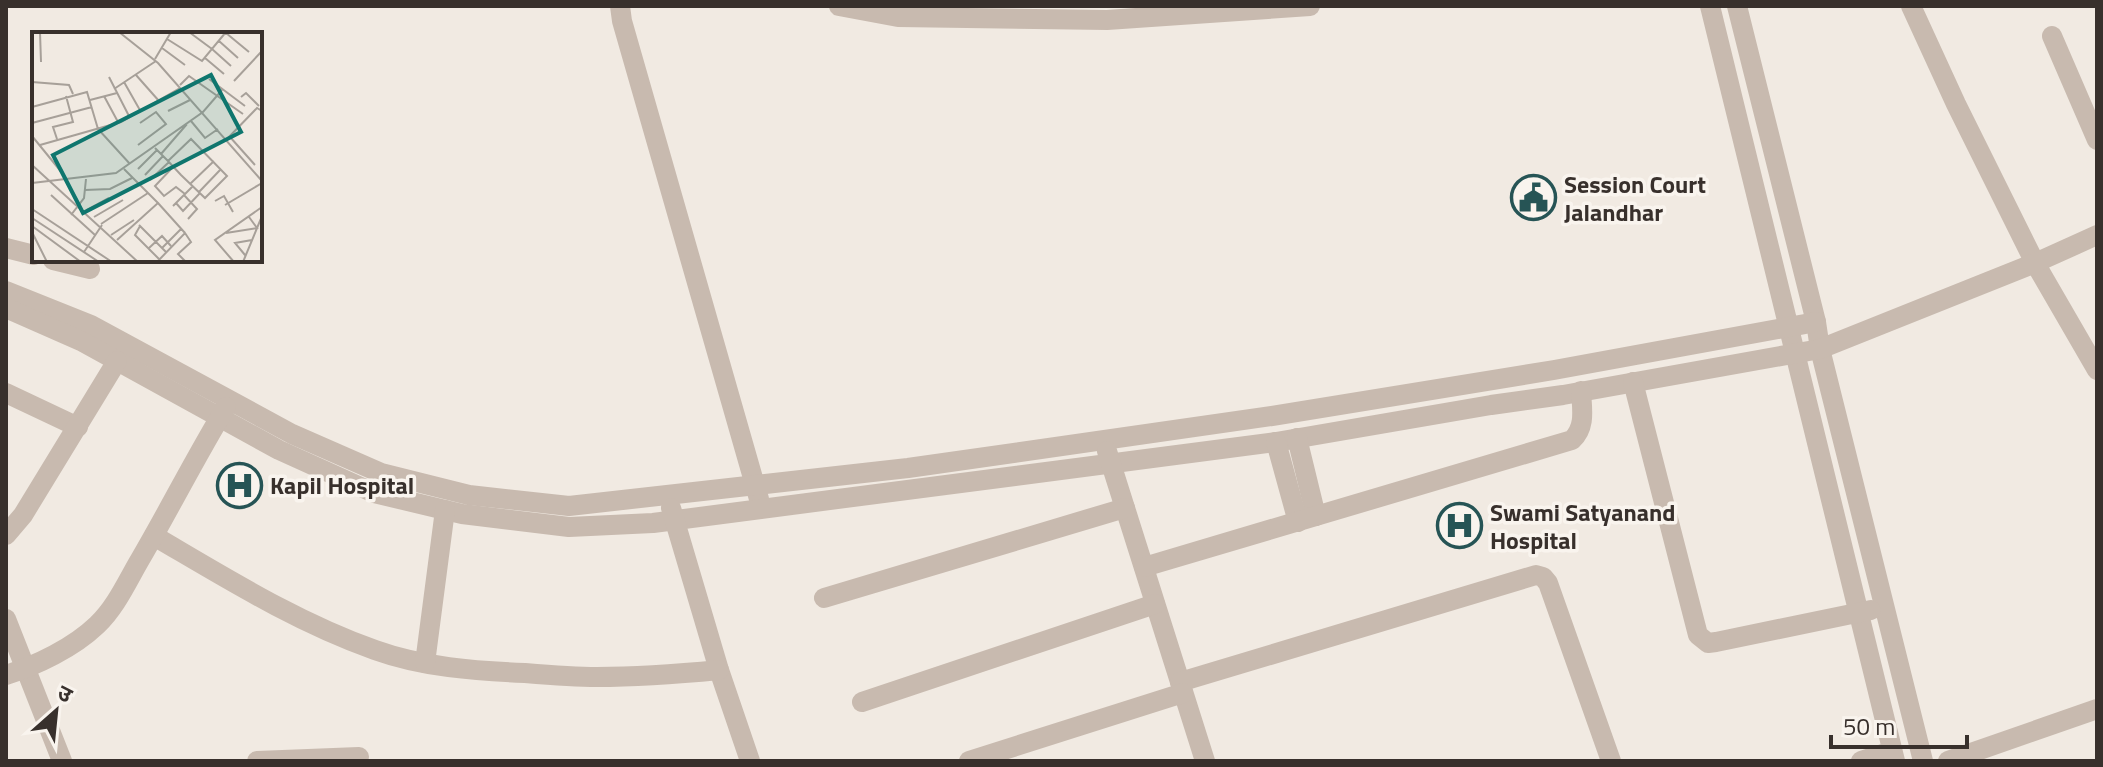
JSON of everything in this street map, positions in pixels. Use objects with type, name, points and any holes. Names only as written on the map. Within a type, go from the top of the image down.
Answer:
[{"type":"street","points":[[620,6],[762,509]]},
{"type":"street","points":[[839,6],[898,17],[1009,12],[1107,20],[1156,11],[1310,6]]},
{"type":"street","points":[[1710,6],[1894,756],[1861,761]]},
{"type":"street","points":[[1737,6],[1923,761]]},
{"type":"street","points":[[1911,6],[2035,263],[2097,370]]},
{"type":"street","points":[[2052,36],[2097,140]]},
{"type":"street","points":[[6,291],[91,325],[225,409],[279,450],[374,493],[462,514],[569,527],[653,523],[1286,440],[1795,354],[1820,349],[2097,235]]},
{"type":"street","points":[[7,244],[32,254]]},
{"type":"street","points":[[61,262],[90,269]]},
{"type":"street","points":[[6,308],[225,409],[381,473],[469,495],[569,506],[908,468],[1272,416],[1816,322]]},
{"type":"street","points":[[6,535],[23,515],[117,361]]},
{"type":"street","points":[[1488,381],[1491,405]]},
{"type":"street","points":[[1633,382],[1698,635],[1708,643],[1716,642],[1885,607]]},
{"type":"street","points":[[1144,567],[1572,440],[1581,428],[1583,418],[1581,391]]},
{"type":"street","points":[[6,393],[78,427]]},
{"type":"street","points":[[16,672],[65,647],[96,625],[110,609],[225,409]]},
{"type":"street","points":[[1103,439],[1205,761]]},
{"type":"street","points":[[1286,440],[1307,519]]},
{"type":"street","points":[[667,496],[750,761]]},
{"type":"street","points":[[824,598],[1125,508]]},
{"type":"street","points":[[425,663],[445,510]]},
{"type":"street","points":[[154,536],[273,606],[377,650],[425,663],[480,671],[597,677],[719,670]]},
{"type":"street","points":[[969,761],[1181,687],[1536,575],[1548,583],[1611,761]]},
{"type":"street","points":[[862,702],[1155,604]]},
{"type":"street","points":[[6,619],[16,672],[62,761]]},
{"type":"street","points":[[1959,759],[2097,709]]},
{"type":"street","points":[[257,761],[359,757]]},
{"type":"place","name":"Session Court Jalandhar","points":[[1533,198]]},
{"type":"place","name":"Kapil Hospital","points":[[239,485]]},
{"type":"place","name":"Swami Satyanand Hospital","points":[[1459,526]]}]
